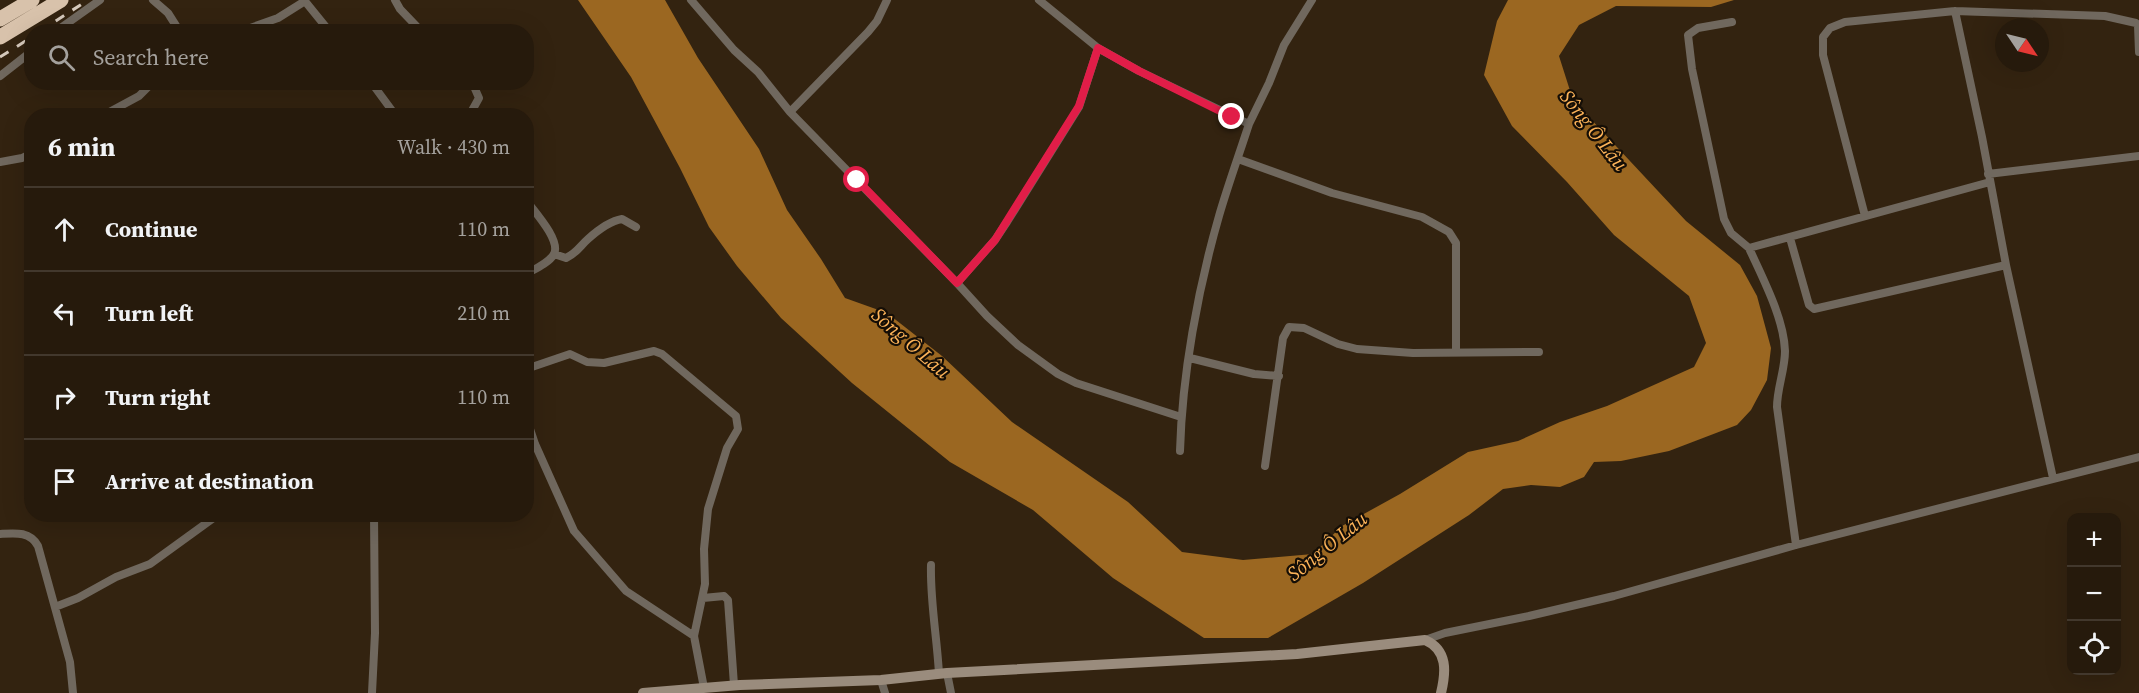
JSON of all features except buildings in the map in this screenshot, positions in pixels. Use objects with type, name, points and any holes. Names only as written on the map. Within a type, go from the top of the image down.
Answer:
[{"type":"highway","points":[[2,13],[32,0]]},
{"type":"highway","points":[[0,36],[61,0]]},
{"type":"main road","points":[[643,693],[881,680],[943,673],[1297,654],[1425,640],[1436,645],[1441,652],[1444,663],[1441,693]]},
{"type":"street","points":[[66,24],[100,0]]},
{"type":"street","points":[[153,0],[173,18],[176,24]]},
{"type":"street","points":[[395,0],[414,24]]},
{"type":"street","points":[[691,0],[734,50],[758,72],[789,112],[1018,345],[1058,374],[1094,389],[1181,417]]},
{"type":"street","points":[[789,112],[868,32],[877,21],[887,0]]},
{"type":"street","points":[[1039,0],[1098,48],[1139,71],[1248,124]]},
{"type":"street","points":[[1180,451],[1181,417],[1190,358],[1212,245],[1248,124],[1269,83],[1284,45],[1312,0]]},
{"type":"street","points":[[261,24],[278,18],[307,2],[324,24]]},
{"type":"street","points":[[1865,216],[1823,55],[1823,37],[1830,28],[1845,22],[1955,11],[2105,16],[2134,22],[2138,25],[2139,52]]},
{"type":"street","points":[[1955,11],[2006,265],[2053,478]]},
{"type":"street","points":[[1732,22],[1698,28],[1688,36],[1692,69],[1724,219],[1731,233],[1749,248],[1780,326],[1785,349],[1777,407],[1796,545]]},
{"type":"street","points":[[957,283],[995,240],[1079,106],[1098,48]]},
{"type":"street","points":[[0,76],[24,57]]},
{"type":"street","points":[[117,108],[139,96],[145,90]]},
{"type":"street","points":[[377,90],[390,108]]},
{"type":"street","points":[[472,108],[479,98],[476,90]]},
{"type":"street","points":[[1749,248],[1790,238],[1989,178],[2139,156]]},
{"type":"street","points":[[0,162],[24,157]]},
{"type":"street","points":[[1238,159],[1332,193],[1422,217],[1449,232],[1456,243],[1456,351]]},
{"type":"street","points":[[534,211],[549,231],[555,247],[554,254],[534,269]]},
{"type":"street","points":[[554,254],[566,258],[574,254],[586,240],[616,220],[622,219],[636,227]]},
{"type":"street","points":[[1790,238],[1809,305],[1814,309],[2006,265]]},
{"type":"street","points":[[1265,466],[1283,338],[1289,327],[1304,328],[1338,344],[1358,349],[1413,353],[1539,352]]},
{"type":"street","points":[[534,366],[570,354],[587,362],[604,363],[654,351],[662,354],[736,416],[738,429],[727,448],[708,509],[705,528],[703,598],[694,636],[704,688]]},
{"type":"street","points":[[1190,358],[1254,374],[1279,376]]},
{"type":"street","points":[[534,441],[574,531],[626,591],[694,636]]},
{"type":"street","points":[[1425,640],[1444,633],[1614,596],[1796,545],[2139,457]]},
{"type":"street","points":[[55,607],[150,564],[208,522]]},
{"type":"street","points":[[372,693],[375,610],[374,522]]},
{"type":"street","points":[[0,534],[19,533],[35,539],[70,662],[74,693]]},
{"type":"street","points":[[931,565],[930,591],[936,630],[943,673],[951,693]]},
{"type":"street","points":[[703,598],[724,596],[728,600],[738,688]]},
{"type":"street","points":[[881,680],[885,693]]},
{"type":"water","name":"Sông Ô Lâu","points":[[578,0],[665,0],[698,58],[759,149],[787,210],[845,298],[887,313],[942,356],[1012,422],[1128,502],[1182,552],[1243,560],[1313,554],[1342,526],[1468,452],[1518,441],[1560,422],[1607,406],[1694,367],[1706,343],[1689,296],[1614,235],[1567,182],[1512,126],[1484,75],[1497,21],[1508,0],[1734,0],[1711,7],[1616,6],[1579,25],[1559,56],[1573,100],[1686,221],[1740,265],[1757,296],[1771,348],[1767,380],[1751,410],[1737,425],[1669,451],[1621,461],[1594,462],[1584,477],[1560,487],[1531,485],[1503,489],[1469,515],[1363,583],[1268,638],[1204,638],[1113,578],[1033,510],[950,462],[852,383],[781,318],[737,266],[709,227],[631,77]]},
{"type":"railway","points":[[51,24],[88,0]]},
{"type":"railway","points":[[0,57],[24,42]]},
{"type":"route","points":[[857,180],[957,283],[995,240],[1079,106],[1098,48],[1232,117]]}]
